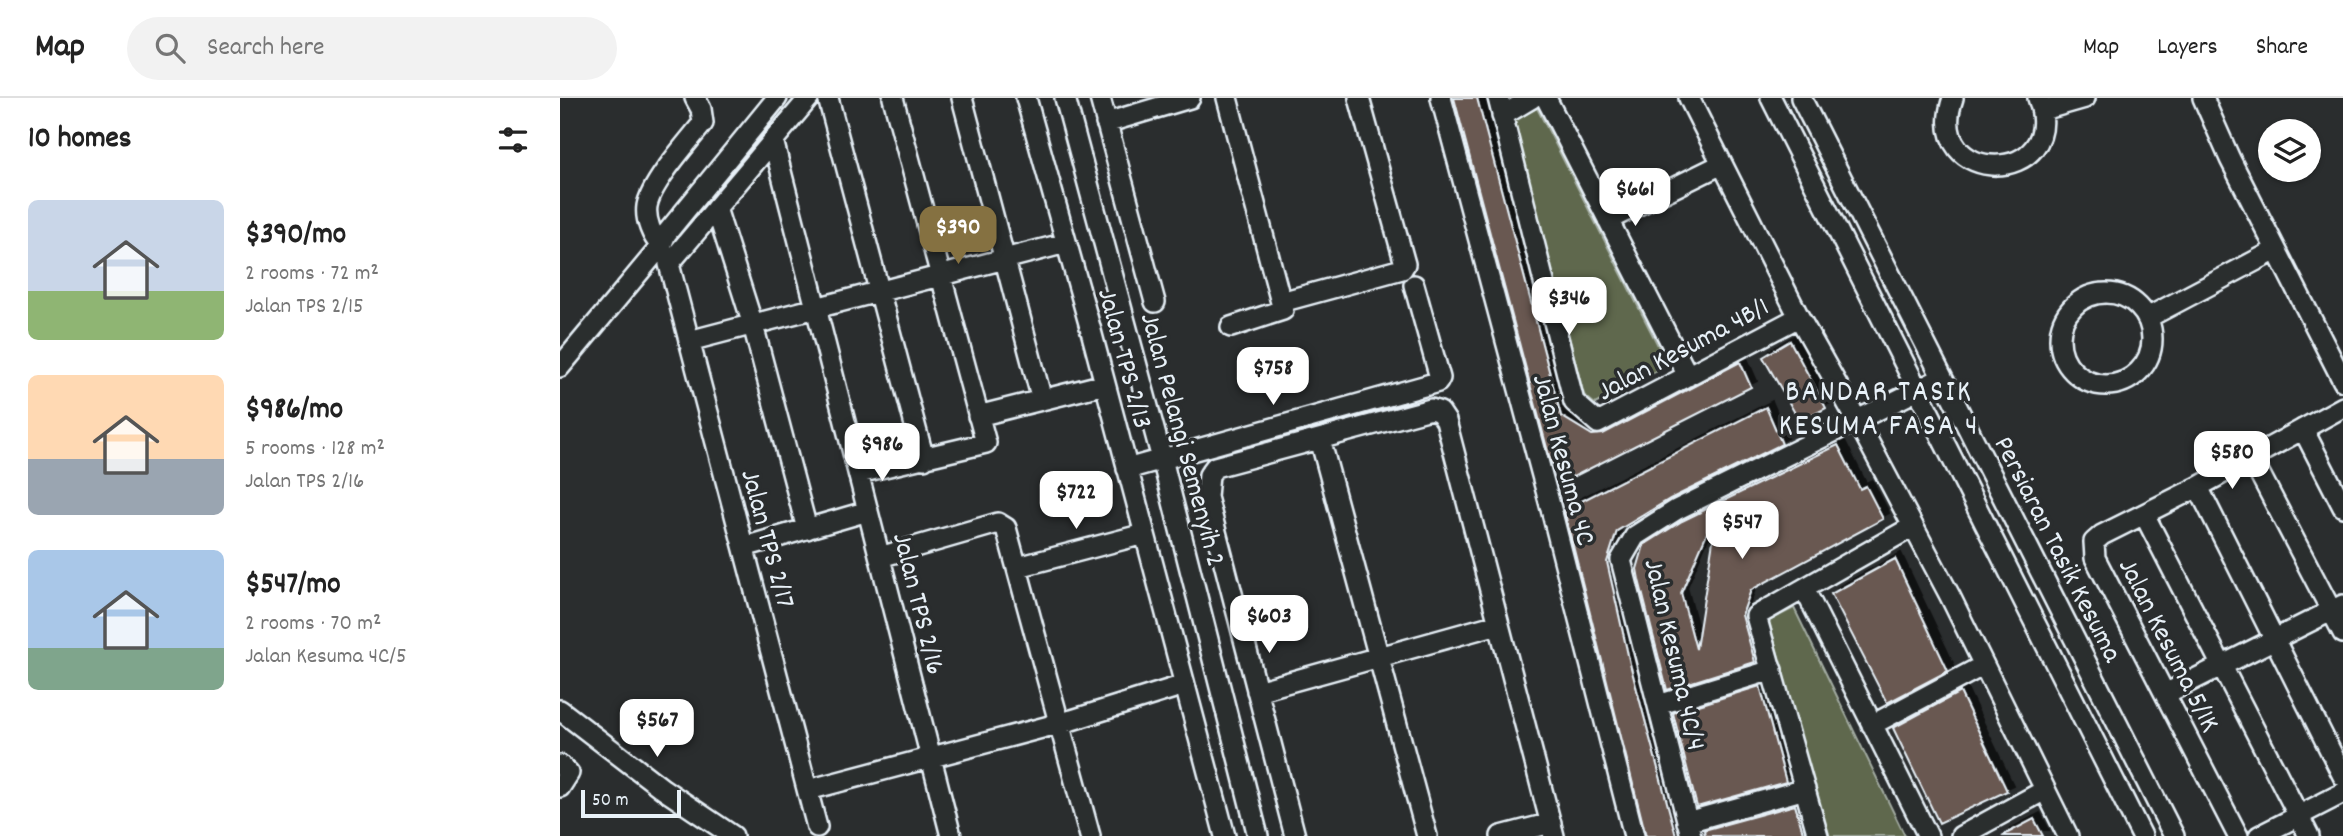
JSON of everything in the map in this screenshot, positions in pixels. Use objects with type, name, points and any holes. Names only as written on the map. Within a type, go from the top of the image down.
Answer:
[{"type":"street","name":"Jalan TPS 2/17","points":[[695,98],[701,109],[703,123],[661,178],[647,203],[647,215],[662,245],[689,341],[817,827]]},
{"type":"street","points":[[560,367],[662,245],[777,98]]},
{"type":"street","points":[[560,350],[662,245],[716,208],[808,98]]},
{"type":"street","points":[[828,98],[923,459]]},
{"type":"street","points":[[859,473],[986,443],[892,98]]},
{"type":"street","points":[[962,98],[1042,400]]},
{"type":"street","name":"Jalan TPS 2/13","points":[[1026,98],[1225,836]]},
{"type":"street","name":"Jalan Pelangi Semenyih 2","points":[[1065,98],[1162,459],[1258,836]]},
{"type":"street","points":[[1074,132],[1105,116],[1190,98]]},
{"type":"street","points":[[1227,98],[1283,310],[1230,327]]},
{"type":"street","points":[[1281,302],[1402,269],[1405,264],[1359,98]]},
{"type":"street","name":"Jalan Kesuma 4C","points":[[1441,98],[1634,836]]},
{"type":"street","points":[[1500,107],[1532,98]]},
{"type":"street","points":[[1546,98],[1688,376]]},
{"type":"street","points":[[1689,98],[1799,317],[1950,596],[2068,836]]},
{"type":"street","name":"Persiaran Tasik Kesuma","points":[[1771,98],[2142,836]]},
{"type":"street","name":"Persiaran Tasik Kesuma","points":[[1801,98],[2174,836]]},
{"type":"street","points":[[1953,98],[1949,121],[1955,143],[1966,156],[1980,164],[1996,167],[2013,164],[2027,155],[2037,143],[2043,127],[2041,104],[2085,98]]},
{"type":"street","points":[[2203,98],[2230,159],[2343,381]]},
{"type":"street","name":"Jalan Kesuma 4B/1","points":[[1500,107],[1574,402],[1598,422],[1799,317]]},
{"type":"street","points":[[1105,116],[1155,302]]},
{"type":"street","name":"Jalan TPS 2/16","points":[[773,140],[951,836]]},
{"type":"street","points":[[1608,220],[1723,164]]},
{"type":"street","points":[[716,208],[753,325],[807,529]]},
{"type":"street","points":[[689,341],[1066,243]]},
{"type":"street","points":[[2147,318],[2276,250]]},
{"type":"street","points":[[1127,469],[1438,382],[1440,378],[1414,285]]},
{"type":"street","points":[[2109,292],[2124,296],[2137,305],[2147,318],[2151,332],[2147,360],[2138,372],[2127,380],[2113,385],[2099,385],[2073,372],[2064,359],[2060,343],[2061,327],[2067,313],[2078,301],[2093,294],[2109,292]]},
{"type":"street","name":"Jalan Kesuma 4C/4","points":[[1689,829],[1620,560],[1635,536],[1676,510],[1942,379]]},
{"type":"street","points":[[978,416],[1105,384]]},
{"type":"street","name":"Jalan Kesuma 5/1K","points":[[2238,836],[2095,558],[2094,542],[2102,535],[2197,487],[2343,407]]},
{"type":"street","points":[[1295,836],[1207,497],[1209,475],[1215,467],[1431,409],[1440,412],[1446,421],[1552,830],[1501,836]]},
{"type":"street","points":[[2303,429],[2343,507]]},
{"type":"street","points":[[1320,439],[1427,836]]},
{"type":"street","points":[[2252,457],[2337,608],[2343,634]]},
{"type":"street","points":[[2197,487],[2343,776]]},
{"type":"street","points":[[744,547],[868,511]]},
{"type":"street","points":[[2144,514],[2309,836]]},
{"type":"street","points":[[880,557],[998,523],[1006,528],[1090,836]]},
{"type":"street","points":[[1818,836],[1756,616],[1912,527]]},
{"type":"street","points":[[1018,568],[1144,534]]},
{"type":"street","points":[[1805,590],[1928,836]]},
{"type":"street","points":[[2165,695],[2337,608]]},
{"type":"street","points":[[1257,691],[1499,624]]},
{"type":"street","points":[[1872,725],[1984,665]]},
{"type":"street","points":[[1658,705],[1772,670]]},
{"type":"street","points":[[808,790],[1059,724],[1184,685]]},
{"type":"street","points":[[560,710],[663,789],[733,836]]},
{"type":"street","points":[[560,765],[569,773],[560,787]]},
{"type":"street","points":[[1689,829],[1805,789]]},
{"type":"street","points":[[1961,836],[2045,790]]},
{"type":"street","points":[[2259,836],[2343,793]]},
{"type":"green space","points":[[1537,108],[1668,365],[1595,404],[1584,395],[1513,121]]},
{"type":"green space","points":[[1794,608],[1905,836],[1827,836],[1769,621]]},
{"type":"building","points":[[1454,98],[1477,98],[1561,416],[1592,435],[1603,434],[1740,362],[1751,387],[1573,477],[1551,463]]},
{"type":"building","points":[[1790,341],[1826,408],[1800,422],[1763,357]]},
{"type":"building","points":[[1766,407],[1782,444],[1670,499],[1617,531],[1607,562],[1630,664],[1676,836],[1646,836],[1564,510]]},
{"type":"building","points":[[1838,445],[1860,489],[1866,486],[1883,519],[1751,590],[1742,615],[1755,662],[1667,690],[1637,569],[1644,545],[1682,521]],"holes":[[[1715,514],[1717,515],[1696,649],[1681,593]]]},
{"type":"building","points":[[1895,559],[1948,671],[1887,703],[1831,594]]},
{"type":"building","points":[[1760,686],[1786,782],[1697,807],[1673,713]]},
{"type":"building","points":[[1960,692],[2007,791],[1939,823],[1893,728]]},
{"type":"building","points":[[1795,805],[1804,836],[1705,836],[1704,830]]},
{"type":"building","points":[[2034,819],[2043,836],[2002,836]]},
{"type":"district","name":"BANDAR TASIK KESUMA FASA 4","points":[[1879,407]]}]
